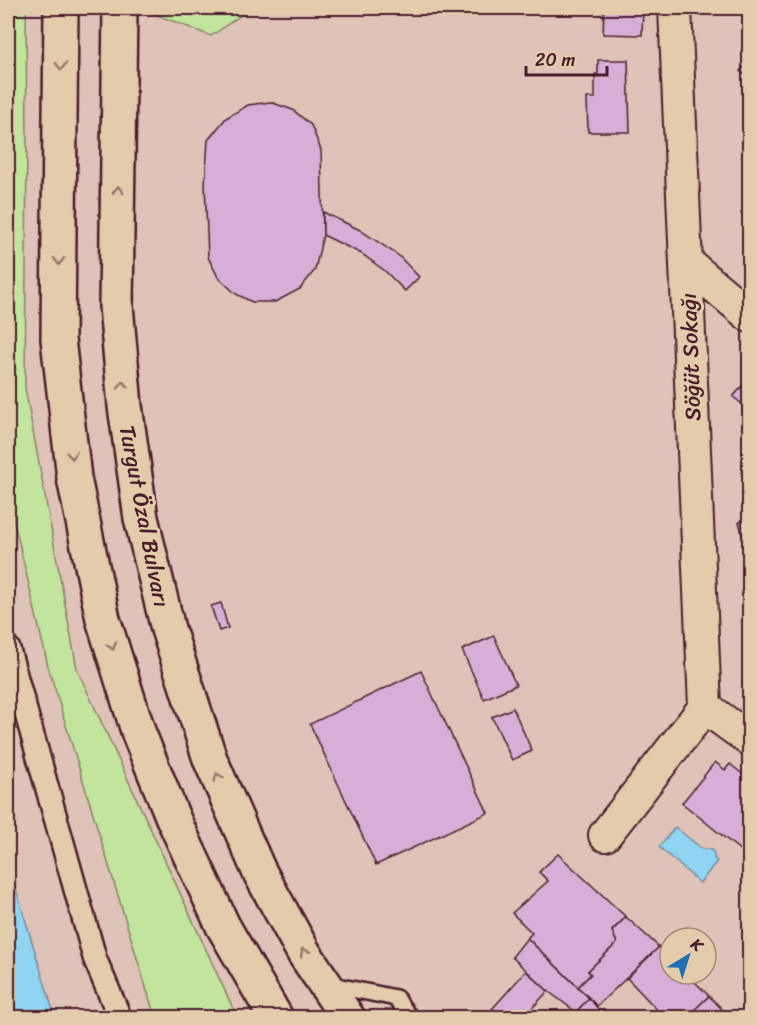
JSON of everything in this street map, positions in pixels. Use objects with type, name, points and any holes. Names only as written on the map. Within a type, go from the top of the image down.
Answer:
[{"type":"highway","points":[[61,8],[58,339],[74,478],[103,619],[139,734],[173,818],[223,926],[275,1017]]},
{"type":"highway","name":"Turgut Özal Bulvarı","points":[[120,8],[116,306],[125,406],[141,518],[168,628],[210,759],[259,871],[304,953],[348,1017]]},
{"type":"street","name":"Söğüt Sokağı","points":[[675,8],[705,707]]},
{"type":"street","points":[[686,262],[750,316]]},
{"type":"street","points":[[8,648],[95,959],[120,1017]]},
{"type":"street","points":[[606,835],[705,707],[750,740]]},
{"type":"lane","points":[[324,984],[396,998],[410,1017]]},
{"type":"green space","points":[[8,8],[26,8],[25,388],[77,669],[237,1017],[155,1017],[48,666],[8,496]]},
{"type":"green space","points":[[152,8],[251,8],[211,36],[152,13]]},
{"type":"water","points":[[675,827],[701,848],[714,853],[717,861],[700,883],[659,847]]},
{"type":"water","points":[[8,863],[55,1017],[8,1017]]},
{"type":"building","points":[[604,8],[643,8],[642,35],[603,34]]},
{"type":"building","points":[[598,60],[628,60],[630,132],[588,132],[587,98],[595,98],[595,74],[598,74]]},
{"type":"building","points":[[750,61],[750,80],[740,71]]},
{"type":"building","points":[[270,102],[293,110],[311,125],[321,150],[323,235],[315,270],[300,289],[275,302],[252,302],[236,294],[218,277],[208,257],[205,184],[208,140],[226,118],[248,105]]},
{"type":"building","points":[[750,207],[750,225],[741,213]]},
{"type":"building","points":[[323,212],[360,230],[399,256],[419,277],[405,291],[385,271],[362,254],[323,235]]},
{"type":"building","points":[[750,377],[750,410],[733,397]]},
{"type":"building","points":[[750,520],[750,563],[739,522]]},
{"type":"building","points":[[221,603],[228,628],[219,631],[211,606]]},
{"type":"building","points":[[494,636],[516,685],[484,699],[462,650]]},
{"type":"building","points":[[421,671],[488,813],[376,865],[310,724]]},
{"type":"building","points":[[513,708],[532,751],[512,760],[492,717]]},
{"type":"building","points":[[715,762],[725,770],[730,764],[750,780],[750,841],[741,851],[682,803]]},
{"type":"building","points":[[558,854],[626,917],[612,931],[617,943],[588,971],[591,974],[578,987],[527,938],[532,933],[512,913],[548,881],[539,872]]},
{"type":"building","points":[[626,917],[658,948],[597,1006],[578,987],[591,974],[588,971],[617,943],[612,931]]},
{"type":"building","points":[[527,938],[589,998],[576,1012],[548,991],[512,957]]},
{"type":"building","points":[[658,948],[658,986],[699,986],[709,996],[686,1018],[665,1018],[627,978]]},
{"type":"building","points":[[526,971],[548,991],[523,1018],[484,1018]]},
{"type":"building","points":[[709,996],[726,1013],[722,1018],[686,1018]]},
{"type":"building","points":[[589,998],[606,1018],[572,1018],[576,1012]]}]
